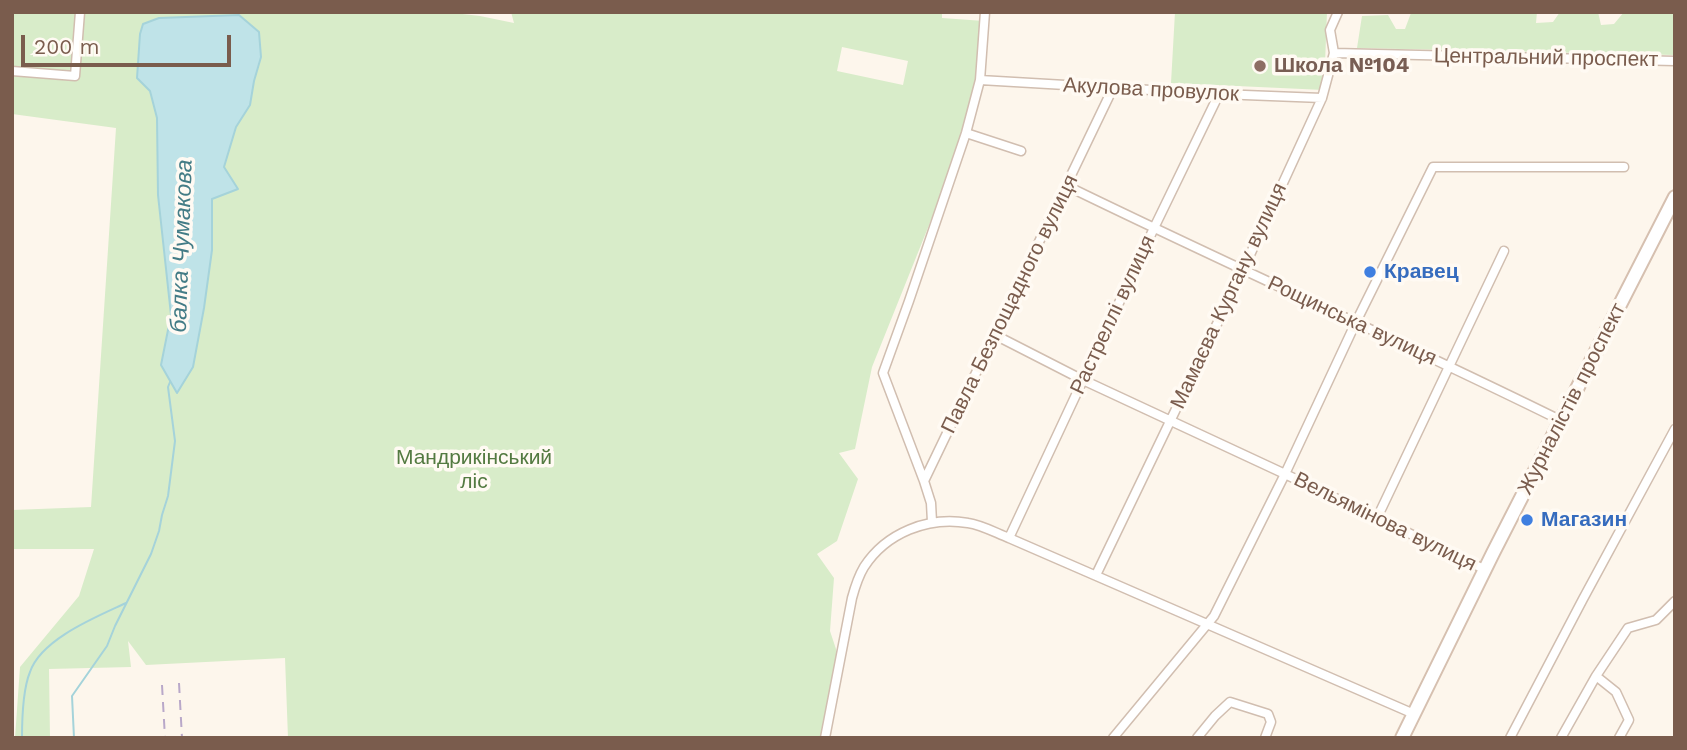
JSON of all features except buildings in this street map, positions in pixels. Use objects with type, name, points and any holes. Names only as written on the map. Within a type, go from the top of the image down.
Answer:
[{"type":"main road","name":"Журналістів проспект","points":[[1402,738],[1675,197]]},
{"type":"street","points":[[12,71],[75,76],[80,12]]},
{"type":"street","points":[[932,522],[931,503],[924,481],[883,373],[966,133],[980,80],[985,12]]},
{"type":"street","name":"Мамаєва Кургану вулиця","points":[[1096,575],[1322,98],[1334,53],[1330,30],[1338,12]]},
{"type":"street","name":"Центральний проспект","points":[[1334,53],[1675,61]]},
{"type":"street","name":"Акулова провулок","points":[[980,80],[1322,98]]},
{"type":"street","name":"Павла Безпощадного вулиця","points":[[924,481],[1113,88]]},
{"type":"street","name":"Растреллі вулиця","points":[[1009,538],[1219,94]]},
{"type":"street","points":[[966,133],[1021,151]]},
{"type":"street","name":"Вельямінова вулиця","points":[[1207,624],[1214,616],[1285,474],[1433,167],[1624,167]]},
{"type":"street","name":"Рощинська вулиця","points":[[1067,186],[1562,421]]},
{"type":"street","points":[[1377,518],[1504,251]]},
{"type":"street","name":"Вельямінова вулиця","points":[[995,335],[1083,380],[1486,570]]},
{"type":"street","points":[[1510,738],[1675,429]]},
{"type":"street","points":[[825,738],[857,581],[877,550],[902,531],[932,522],[970,523],[1009,538],[1414,714]]},
{"type":"street","points":[[1561,738],[1596,676],[1628,628],[1656,620],[1675,601]]},
{"type":"street","points":[[1113,738],[1207,624]]},
{"type":"street","points":[[1596,676],[1616,692],[1629,720],[1619,738]]},
{"type":"street","points":[[1197,738],[1230,702],[1268,714],[1269,731],[1265,738]]},
{"type":"green space","name":"Мандрикінський ліс","points":[[12,12],[445,12],[514,23],[511,12],[942,12],[942,18],[984,21],[982,59],[966,133],[872,367],[855,449],[839,453],[858,479],[837,541],[817,554],[834,578],[830,631],[840,661],[825,738],[288,738],[285,658],[146,665],[128,641],[131,667],[49,669],[50,738],[15,738],[20,667],[79,596],[94,549],[12,549],[12,510],[91,507],[116,128],[12,114]],"holes":[[[842,47],[908,61],[903,85],[837,71]]]},
{"type":"green space","points":[[1175,12],[1327,12],[1324,90],[1171,83]]},
{"type":"green space","points":[[1537,12],[1536,23],[1553,22],[1560,12],[1598,12],[1601,25],[1614,24],[1624,12],[1675,12],[1675,55],[1357,48],[1362,16],[1388,15],[1396,29],[1405,29],[1411,13]]},
{"type":"water","points":[[239,15],[259,32],[261,57],[250,105],[236,127],[224,167],[238,189],[212,199],[212,250],[204,308],[193,367],[177,393],[161,365],[171,315],[158,195],[157,118],[150,91],[137,78],[140,34],[143,24],[159,18]]},
{"type":"waterway","name":"балка Чумакова","points":[[74,738],[72,696],[107,646],[151,554],[159,531],[168,496],[175,441],[168,387],[170,382]]},
{"type":"waterway","points":[[22,738],[26,687],[36,660],[45,649],[71,630],[126,603]]},
{"type":"railway","points":[[179,683],[182,738]]},
{"type":"railway","points":[[162,685],[165,738]]},
{"type":"place","name":"Школа №104","points":[[1260,66]]},
{"type":"place","name":"Кравец","points":[[1370,272]]},
{"type":"place","name":"Магазин","points":[[1527,520]]}]
